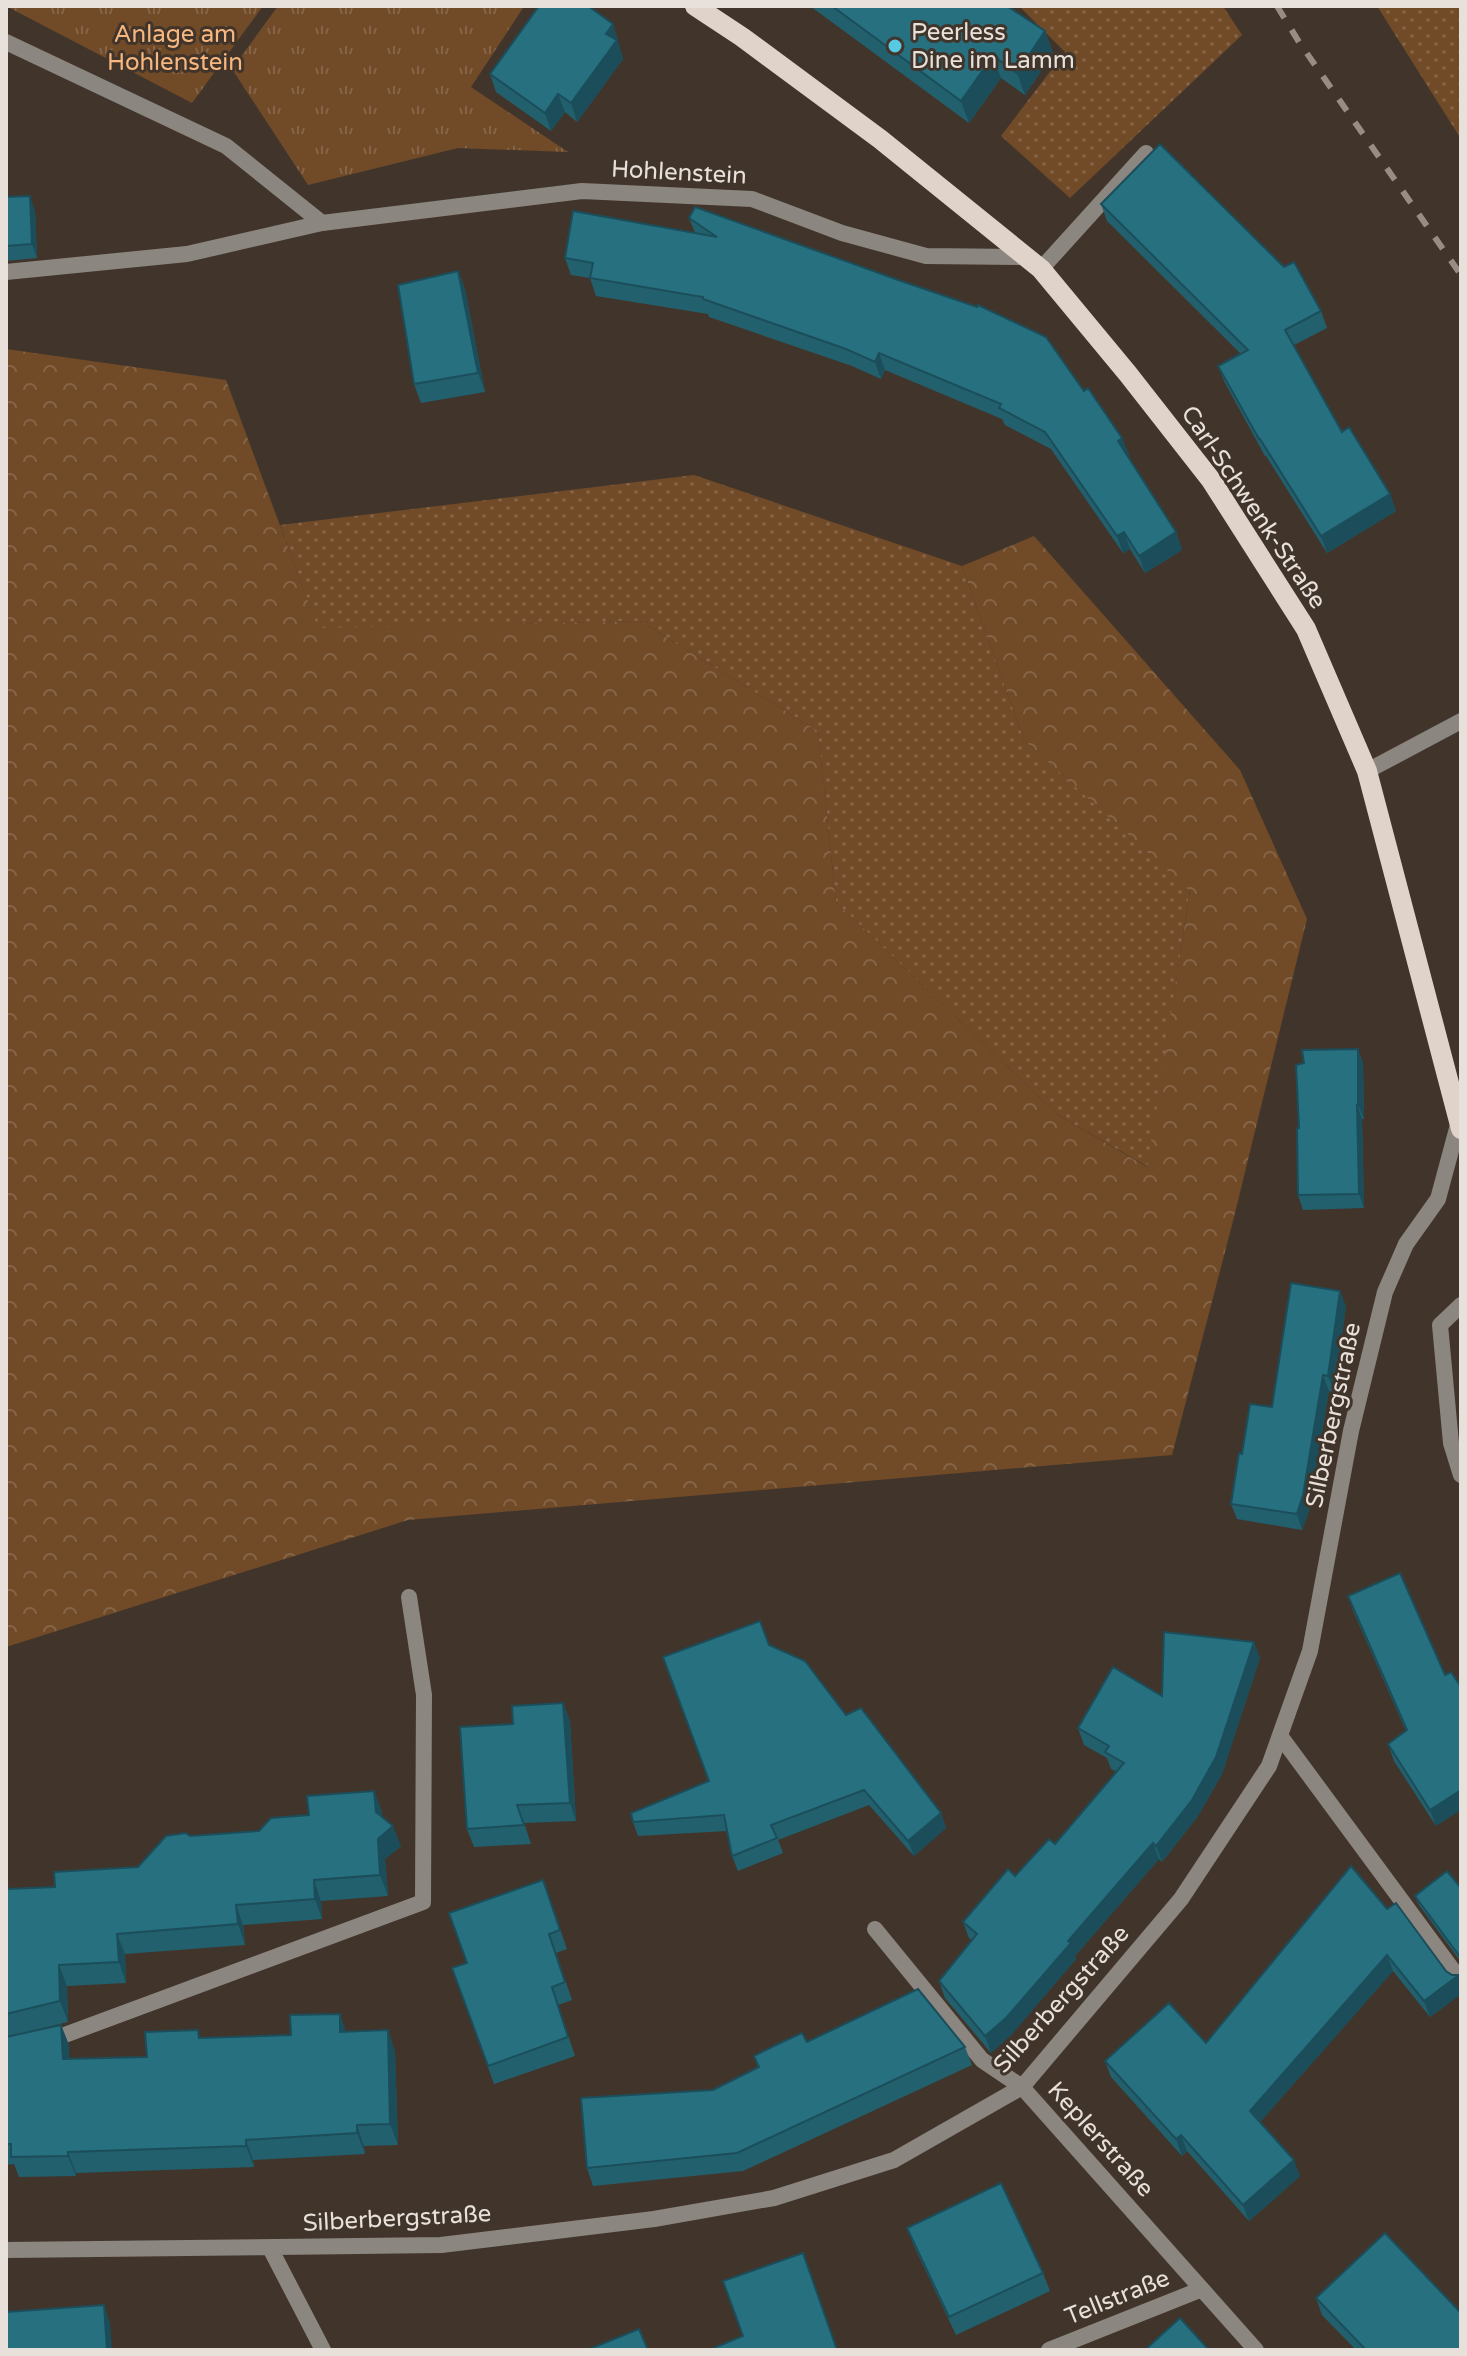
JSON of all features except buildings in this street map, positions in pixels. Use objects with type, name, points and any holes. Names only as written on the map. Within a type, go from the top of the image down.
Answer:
[{"type":"main road","name":"Carl-Schwenk-Straße","points":[[695,6],[880,139],[1033,263],[1128,374],[1211,480],[1306,629],[1367,771],[1460,1125]]},
{"type":"street","points":[[6,42],[226,146],[322,223]]},
{"type":"street","points":[[1033,263],[1146,153]]},
{"type":"street","name":"Hohlenstein","points":[[6,272],[187,254],[322,223],[582,191],[752,199],[842,233],[926,256],[1033,263]]},
{"type":"street","points":[[1367,771],[1461,721]]},
{"type":"street","name":"Silberbergstraße","points":[[6,2250],[441,2245],[654,2219],[774,2198],[894,2160],[1022,2087],[1181,1899],[1269,1766],[1310,1651],[1351,1431],[1385,1292],[1406,1244],[1438,1199],[1460,1125]]},
{"type":"street","points":[[1461,1305],[1440,1325],[1451,1443],[1461,1475]]},
{"type":"street","points":[[6,2048],[62,2036],[423,1902],[424,1695],[409,1597]]},
{"type":"street","points":[[1281,1737],[1461,1981]]},
{"type":"street","name":"Keplerstraße","points":[[875,1929],[982,2060],[1022,2087],[1256,2350]]},
{"type":"street","points":[[270,2248],[323,2350]]},
{"type":"street","name":"Tellstraße","points":[[1049,2350],[1202,2289]]},
{"type":"green space","name":"Anlage am Hohlenstein","points":[[6,6],[263,6],[192,103]]},
{"type":"green space","points":[[278,6],[520,6],[523,8],[471,87],[568,152],[458,148],[308,185],[232,69]]},
{"type":"green space","points":[[1019,6],[1223,6],[1242,35],[1070,198],[1001,136],[1065,52]]},
{"type":"green space","points":[[1377,6],[1461,6],[1461,139]]},
{"type":"green space","points":[[6,349],[226,380],[318,628],[640,621],[818,731],[836,902],[1058,1115],[1147,1167],[1190,891],[1024,740],[962,566],[1034,536],[1240,770],[1307,919],[1172,1455],[408,1520],[6,1647]]},
{"type":"green space","points":[[694,475],[962,566],[1024,740],[1190,890],[1148,1167],[1058,1115],[836,902],[818,731],[640,621],[318,629],[280,525]]},
{"type":"railway","points":[[1277,6],[1461,275]]},
{"type":"place","name":"Peerless Dine im Lamm","points":[[895,46]]}]
